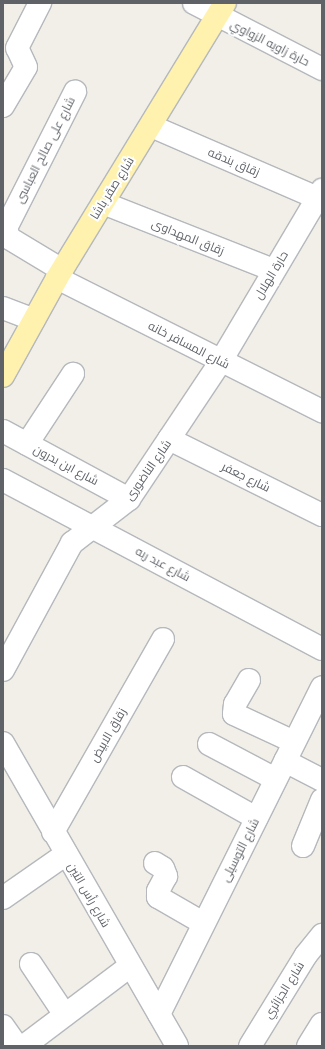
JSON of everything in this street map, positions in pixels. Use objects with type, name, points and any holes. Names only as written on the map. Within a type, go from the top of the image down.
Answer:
[{"type":"main road","name":"شارع صقر باشا","points":[[3,376],[102,203],[152,126],[222,10]]},
{"type":"street","points":[[3,106],[26,67],[17,48],[40,3]]},
{"type":"street","name":"حارة زاويه الزواوي","points":[[194,3],[222,10],[322,69]]},
{"type":"street","name":"شارع على صالح العباسى","points":[[60,274],[9,238],[6,228],[75,92]]},
{"type":"street","name":"زقاق بندقه","points":[[152,126],[319,194]]},
{"type":"street","name":"حارة الهلال","points":[[221,361],[273,270],[319,194]]},
{"type":"street","name":"زقاق المهداوى","points":[[102,203],[273,270]]},
{"type":"street","name":"شارع المسافر خانه","points":[[60,274],[221,361],[319,403]]},
{"type":"street","points":[[3,308],[34,320]]},
{"type":"street","name":"شارع الناضورى","points":[[3,670],[72,543],[129,500],[221,361]]},
{"type":"street","points":[[27,444],[73,374]]},
{"type":"street","name":"شارع ابن بدرون","points":[[3,431],[129,500]]},
{"type":"street","name":"شارع جعفر","points":[[169,439],[322,515]]},
{"type":"street","name":"شارع عبد ربه","points":[[3,480],[322,649]]},
{"type":"street","name":"زقاق الابيض","points":[[53,832],[163,639]]},
{"type":"street","points":[[249,680],[234,704],[234,714],[285,761]]},
{"type":"street","name":"شارع التوسيلى","points":[[159,1014],[203,923],[322,687]]},
{"type":"street","name":"شارع رأس التين","points":[[3,743],[130,966],[178,1046]]},
{"type":"street","points":[[209,744],[285,761],[322,780]]},
{"type":"street","points":[[183,777],[256,818]]},
{"type":"street","points":[[303,846],[322,800]]},
{"type":"street","points":[[3,898],[66,854]]},
{"type":"street","points":[[155,862],[163,868],[166,876],[158,891],[158,897],[203,923]]},
{"type":"street","name":"شارع الجزائري","points":[[250,1046],[306,955],[322,935]]},
{"type":"street","points":[[31,964],[65,1015]]},
{"type":"street","points":[[24,1046],[130,966]]},
{"type":"street","points":[[308,1046],[322,1024]]},
{"type":"street","points":[[3,1026],[17,1046]]}]
